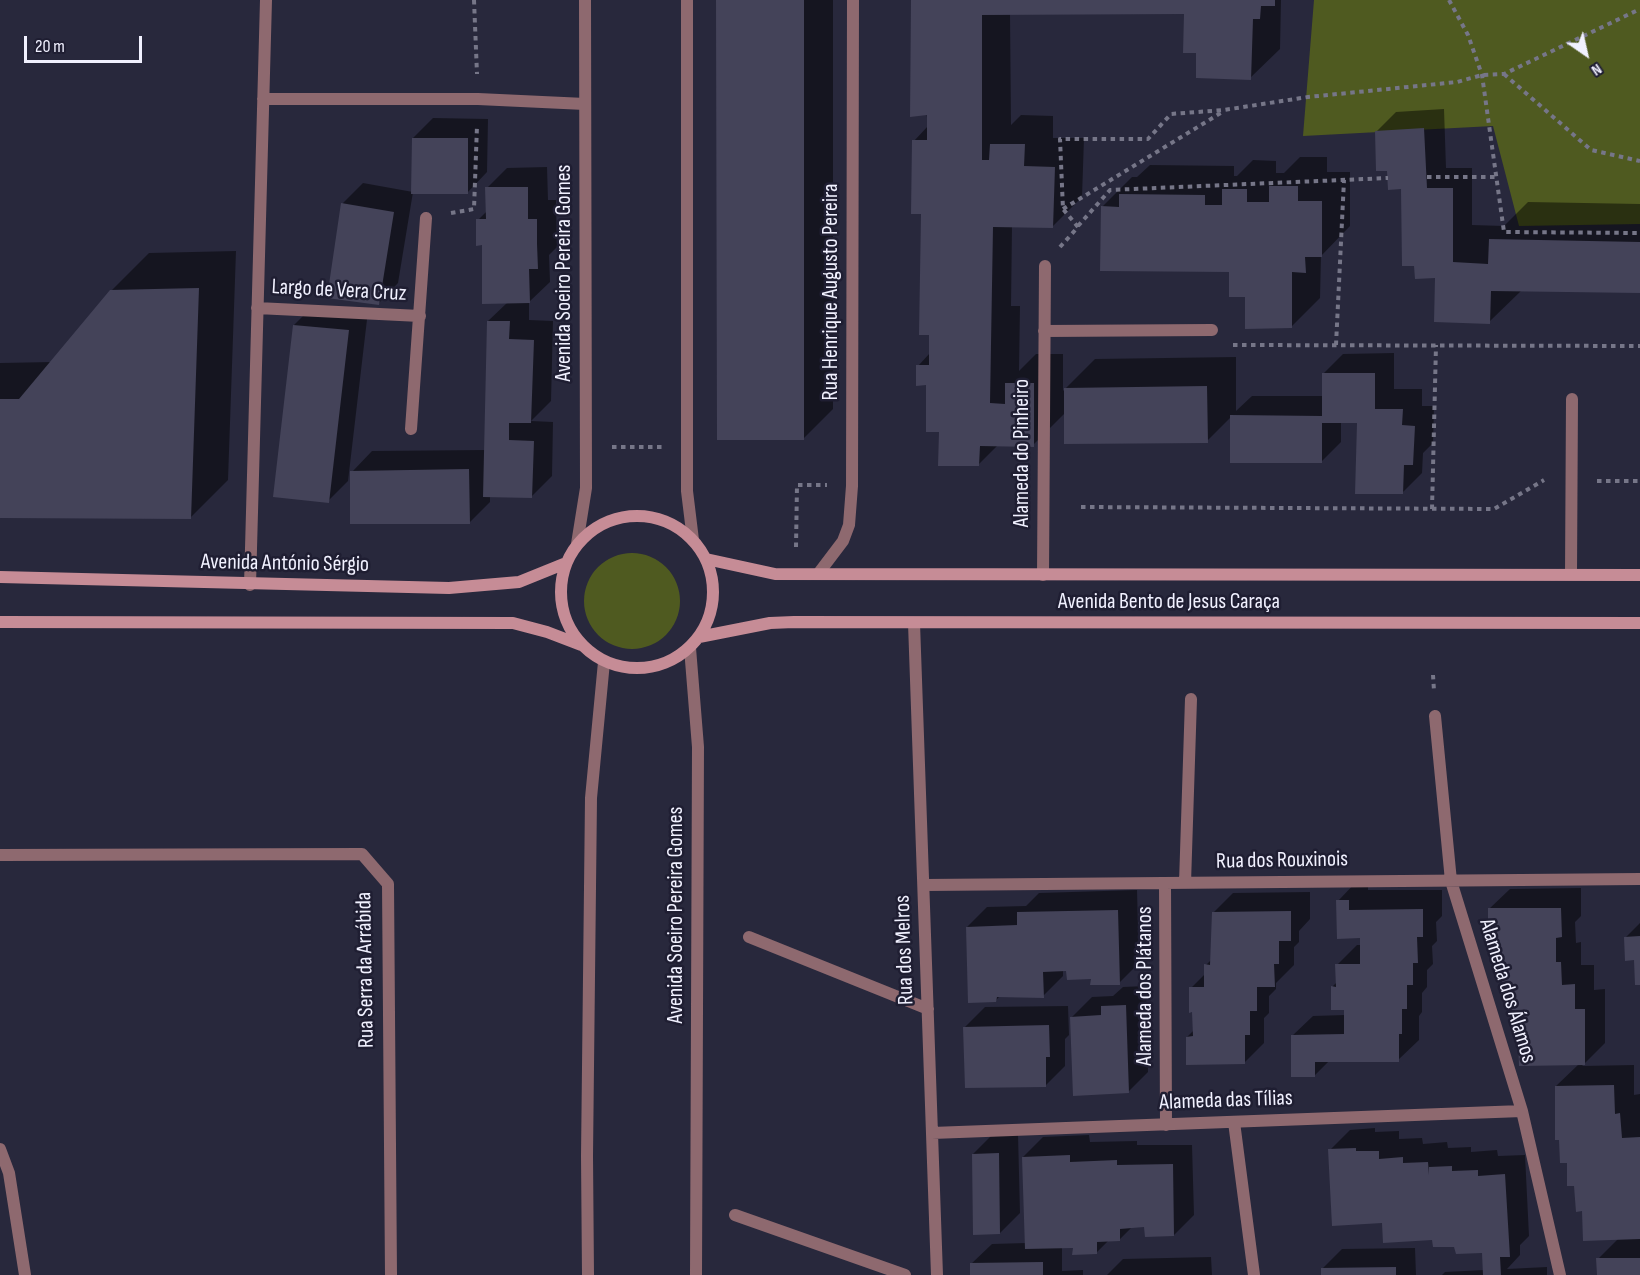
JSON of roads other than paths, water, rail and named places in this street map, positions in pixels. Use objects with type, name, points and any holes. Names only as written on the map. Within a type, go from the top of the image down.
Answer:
[{"type":"main road","name":"Avenida Soeiro Pereira Gomes","points":[[690,648],[674,659],[651,668],[627,668],[604,662],[581,645],[565,621],[560,592],[566,563],[577,544],[597,527],[621,518],[647,516],[672,524],[693,540],[706,559],[713,586],[711,613],[699,637]]},
{"type":"main road","name":"Avenida Bento de Jesus Caraça","points":[[706,559],[775,574],[1640,575]]},
{"type":"main road","name":"Avenida António Sérgio","points":[[0,577],[250,585],[449,588],[519,582],[566,563]]},
{"type":"main road","points":[[0,622],[513,623],[547,632],[581,645]]},
{"type":"main road","name":"Avenida Bento de Jesus Caraça","points":[[699,637],[770,623],[1640,623]]},
{"type":"main road","points":[[690,648],[699,637]]},
{"type":"street","points":[[250,585],[266,0]]},
{"type":"street","name":"Avenida Soeiro Pereira Gomes","points":[[577,544],[586,488],[585,0]]},
{"type":"street","name":"Avenida Soeiro Pereira Gomes","points":[[687,0],[687,491],[693,540]]},
{"type":"street","name":"Rua Henrique Augusto Pereira","points":[[818,574],[843,541],[849,525],[852,486],[853,0]]},
{"type":"street","points":[[263,99],[478,99],[585,104]]},
{"type":"street","name":"Largo de Vera Cruz","points":[[411,429],[426,218]]},
{"type":"street","name":"Alameda do Pinheiro","points":[[1043,575],[1045,266]]},
{"type":"street","name":"Largo de Vera Cruz","points":[[257,308],[420,316]]},
{"type":"street","points":[[1044,332],[1212,330]]},
{"type":"street","points":[[1571,574],[1572,399]]},
{"type":"street","name":"Rua dos Melros","points":[[914,623],[937,1275]]},
{"type":"street","name":"Avenida Soeiro Pereira Gomes","points":[[690,648],[698,747],[696,1275]]},
{"type":"street","points":[[588,1275],[586,1156],[591,798],[604,662]]},
{"type":"street","points":[[1185,883],[1191,699]]},
{"type":"street","name":"Alameda dos Álamos","points":[[1435,716],[1451,881],[1522,1111],[1560,1275]]},
{"type":"street","name":"Rua Serra da Arrábida","points":[[0,855],[362,854],[388,884],[391,1275]]},
{"type":"street","name":"Rua dos Rouxinois","points":[[925,885],[1640,879]]},
{"type":"street","name":"Alameda dos Plátanos","points":[[1165,883],[1166,1125]]},
{"type":"street","points":[[749,937],[928,1010]]},
{"type":"street","name":"Alameda das Tílias","points":[[932,1133],[1522,1111]]},
{"type":"street","points":[[1234,1122],[1254,1275]]},
{"type":"street","points":[[0,1149],[9,1173],[25,1275]]},
{"type":"street","points":[[735,1215],[905,1275]]}]
